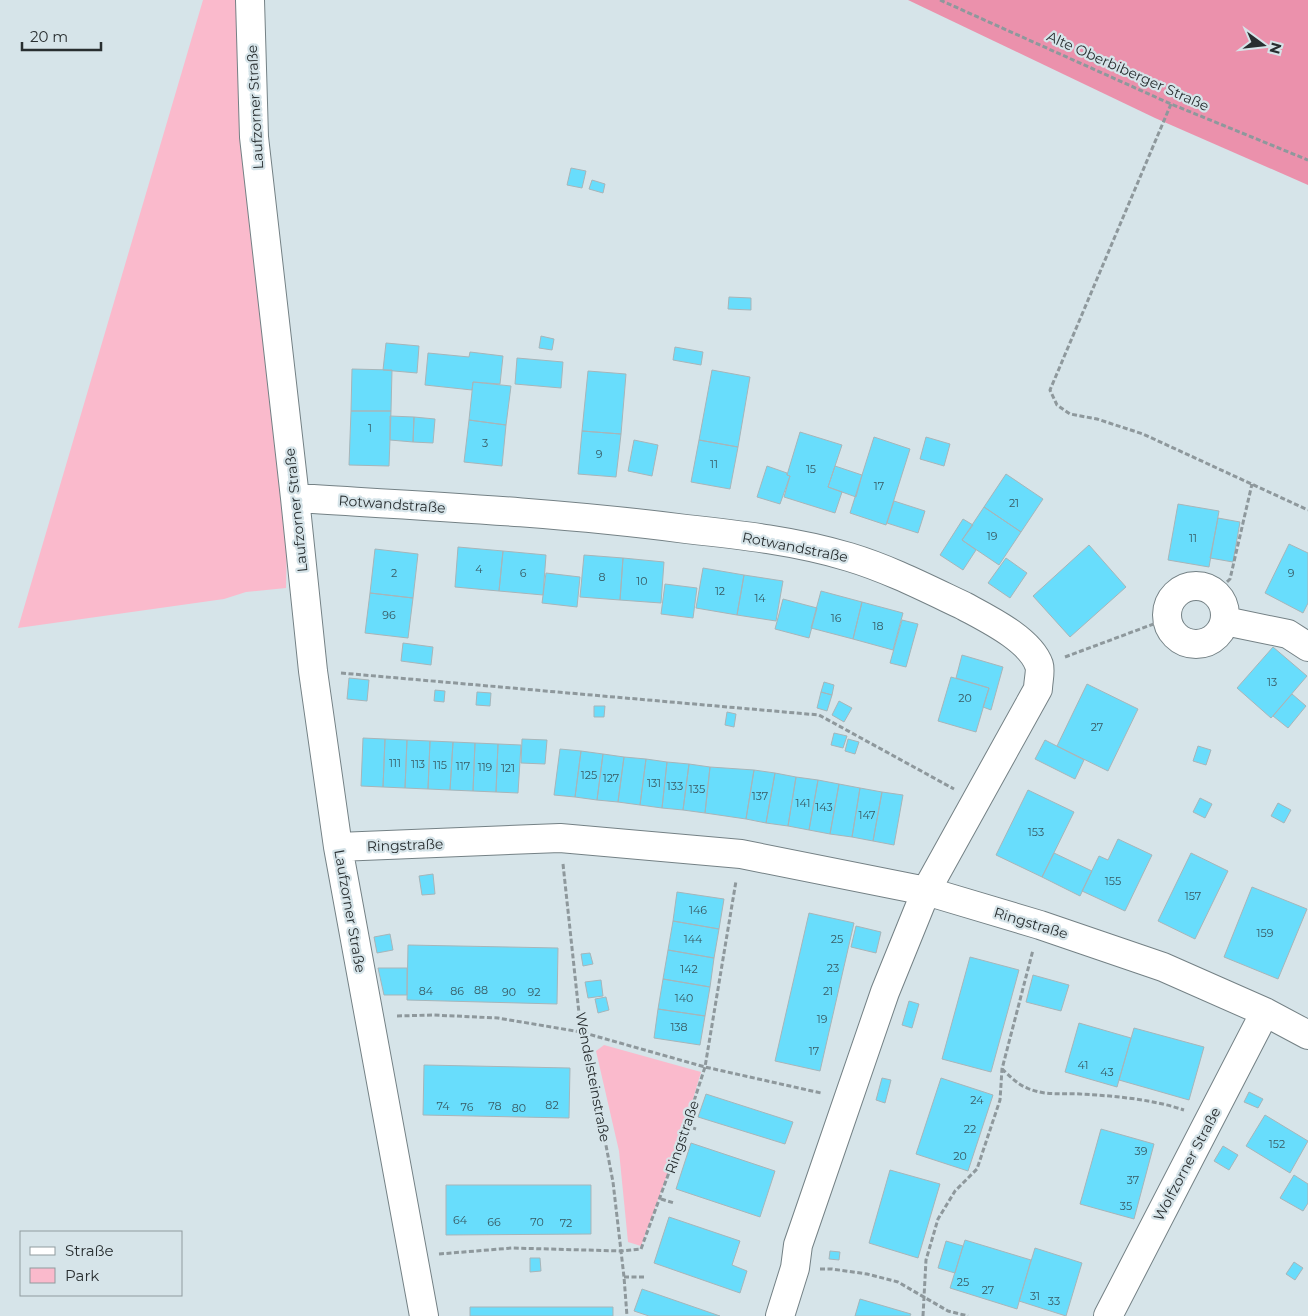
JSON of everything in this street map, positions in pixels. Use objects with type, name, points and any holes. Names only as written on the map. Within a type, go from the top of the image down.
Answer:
[{"type":"street","name":"Laufzorner Straße","points":[[250,0],[254,137],[313,671],[338,847],[368,1017],[392,1133],[424,1316]]},
{"type":"street","name":"Rotwandstraße","points":[[295,498],[623,521],[778,540],[850,557],[880,568],[912,581],[992,621],[1028,647],[1039,666],[1038,689],[926,891]]},
{"type":"street","points":[[1195,585],[1206,587],[1216,592],[1225,609],[1225,621],[1220,633],[1211,640],[1201,644],[1191,644],[1176,636],[1167,619],[1168,608],[1172,598],[1185,587],[1195,585]]},
{"type":"street","points":[[1225,621],[1288,634],[1308,647]]},
{"type":"street","name":"Ringstraße","points":[[338,847],[560,838],[741,854],[926,891],[1040,924],[1163,967],[1265,1012],[1308,1035]]},
{"type":"street","points":[[780,1316],[795,1268],[798,1245],[848,1099],[885,992],[926,891]]},
{"type":"street","name":"Wolfzorner Straße","points":[[1108,1316],[1211,1120],[1265,1012]]},
{"type":"path","name":"Alte Oberbiberger Straße","points":[[940,0],[1171,104],[1308,160]]},
{"type":"path","points":[[1171,104],[1050,390],[1057,405],[1070,414],[1097,419],[1143,434],[1308,510]]},
{"type":"path","points":[[1216,592],[1230,579],[1252,484]]},
{"type":"path","points":[[1028,647],[1063,658],[1167,619]]},
{"type":"path","points":[[313,671],[820,715],[975,801]]},
{"type":"path","name":"Wendelsteinstraße","points":[[560,838],[581,1032],[613,1182],[627,1316]]},
{"type":"path","name":"Ringstraße","points":[[621,1250],[641,1249],[661,1199],[705,1067],[741,854]]},
{"type":"path","points":[[923,1316],[926,1260],[938,1219],[955,1191],[976,1169],[1000,1100],[1002,1069],[1040,924]]},
{"type":"path","points":[[368,1017],[433,1015],[498,1018],[581,1032],[705,1067],[848,1099]]},
{"type":"path","points":[[1002,1069],[1026,1088],[1053,1094],[1079,1094],[1136,1099],[1173,1106],[1211,1120]]},
{"type":"path","points":[[686,1126],[696,1129]]},
{"type":"path","points":[[661,1199],[674,1203]]},
{"type":"path","points":[[414,1257],[512,1248],[621,1250]]},
{"type":"path","points":[[795,1268],[832,1269],[867,1274],[898,1282],[948,1310],[968,1316]]},
{"type":"path","points":[[624,1277],[646,1277]]},
{"type":"green space","points":[[203,0],[238,0],[287,544],[286,588],[246,592],[224,599],[18,628]]},
{"type":"green space","points":[[604,1045],[701,1072],[685,1126],[641,1246],[628,1242],[619,1151],[596,1051]]},
{"type":"shaded area","points":[[908,0],[1308,0],[1308,185],[1155,118]]},
{"type":"building","points":[[571,168],[586,171],[582,188],[567,185]]},
{"type":"building","points":[[592,180],[605,184],[603,193],[589,189]]},
{"type":"building","points":[[729,297],[751,298],[751,310],[728,309]]},
{"type":"building","points":[[541,336],[554,339],[552,350],[539,348]]},
{"type":"building","points":[[386,343],[419,346],[417,373],[383,370]]},
{"type":"building","points":[[675,347],[703,352],[701,365],[673,360]]},
{"type":"building","points":[[470,352],[503,356],[500,384],[473,382],[472,390],[425,385],[428,353],[469,357]]},
{"type":"building","points":[[517,358],[563,362],[561,388],[515,384]]},
{"type":"building","points":[[352,369],[392,370],[391,411],[351,411]]},
{"type":"building","points":[[712,370],[750,377],[738,447],[699,440]]},
{"type":"building","points":[[588,371],[626,374],[621,434],[582,431]]},
{"type":"building","points":[[473,382],[511,386],[506,425],[469,420]]},
{"type":"building","points":[[351,411],[391,411],[389,466],[349,465]]},
{"type":"building","points":[[390,416],[414,417],[413,442],[390,440]]},
{"type":"building","points":[[414,417],[435,419],[433,443],[413,442]]},
{"type":"building","points":[[469,420],[506,425],[502,466],[464,462]]},
{"type":"building","points":[[582,431],[621,434],[616,477],[578,474]]},
{"type":"building","points":[[800,432],[842,445],[828,487],[842,492],[835,513],[784,497],[790,476],[787,475]]},
{"type":"building","points":[[874,437],[910,449],[886,525],[850,513]]},
{"type":"building","points":[[926,437],[950,444],[944,466],[920,459]]},
{"type":"building","points":[[634,440],[658,445],[652,476],[628,471]]},
{"type":"building","points":[[699,440],[738,447],[730,489],[691,482]]},
{"type":"building","points":[[767,466],[787,473],[790,476],[780,504],[757,497]]},
{"type":"building","points":[[835,466],[862,475],[856,497],[828,487]]},
{"type":"building","points":[[1006,474],[1043,499],[1021,532],[984,507]]},
{"type":"building","points":[[894,501],[925,511],[918,533],[887,523]]},
{"type":"building","points":[[1178,504],[1219,511],[1209,567],[1168,560]]},
{"type":"building","points":[[984,507],[1021,532],[999,565],[962,540]]},
{"type":"building","points":[[1218,518],[1240,522],[1233,562],[1210,558]]},
{"type":"building","points":[[963,519],[973,525],[962,540],[976,550],[963,570],[940,555]]},
{"type":"building","points":[[1289,544],[1308,553],[1308,603],[1303,613],[1265,593]]},
{"type":"building","points":[[1089,545],[1126,587],[1070,637],[1033,596]]},
{"type":"building","points":[[458,547],[503,551],[499,591],[455,587]]},
{"type":"building","points":[[375,549],[418,554],[413,598],[370,593]]},
{"type":"building","points":[[503,551],[546,555],[543,595],[499,591]]},
{"type":"building","points":[[584,555],[623,558],[620,600],[580,597]]},
{"type":"building","points":[[623,558],[664,562],[661,603],[620,600]]},
{"type":"building","points":[[1006,558],[1027,573],[1010,598],[988,583]]},
{"type":"building","points":[[703,568],[744,575],[737,615],[696,608]]},
{"type":"building","points":[[546,573],[580,577],[577,607],[542,603]]},
{"type":"building","points":[[744,575],[783,581],[776,621],[737,615]]},
{"type":"building","points":[[665,584],[697,588],[693,618],[661,614]]},
{"type":"building","points":[[821,591],[862,602],[853,639],[811,628]]},
{"type":"building","points":[[370,593],[413,598],[408,638],[365,633]]},
{"type":"building","points":[[783,599],[817,608],[809,638],[775,629]]},
{"type":"building","points":[[862,602],[903,613],[893,650],[853,639]]},
{"type":"building","points":[[902,620],[918,624],[906,667],[890,663]]},
{"type":"building","points":[[403,643],[433,647],[431,665],[401,661]]},
{"type":"building","points":[[1273,647],[1307,676],[1271,718],[1237,688]]},
{"type":"building","points":[[962,655],[1003,667],[991,710],[983,707],[989,688],[956,678]]},
{"type":"building","points":[[951,677],[989,688],[976,732],[938,721]]},
{"type":"building","points":[[349,678],[369,680],[367,701],[347,699]]},
{"type":"building","points":[[824,682],[834,685],[832,695],[821,692]]},
{"type":"building","points":[[1087,684],[1138,709],[1108,771],[1057,746]]},
{"type":"building","points":[[435,690],[445,691],[444,702],[434,701]]},
{"type":"building","points":[[477,692],[491,693],[490,706],[476,705]]},
{"type":"building","points":[[821,692],[832,695],[827,711],[817,708]]},
{"type":"building","points":[[1292,694],[1306,706],[1288,728],[1273,716]]},
{"type":"building","points":[[839,701],[852,708],[844,722],[832,715]]},
{"type":"building","points":[[594,706],[605,706],[604,717],[594,717]]},
{"type":"building","points":[[727,712],[736,714],[734,727],[725,725]]},
{"type":"building","points":[[834,733],[847,736],[843,748],[831,745]]},
{"type":"building","points":[[363,738],[385,739],[383,787],[361,786]]},
{"type":"building","points":[[385,739],[407,740],[405,788],[383,787]]},
{"type":"building","points":[[522,739],[547,740],[545,764],[521,763]]},
{"type":"building","points":[[848,739],[859,742],[855,754],[845,751]]},
{"type":"building","points":[[407,740],[430,741],[428,789],[405,788]]},
{"type":"building","points":[[1045,740],[1084,760],[1075,779],[1035,759]]},
{"type":"building","points":[[430,741],[453,742],[450,790],[428,789]]},
{"type":"building","points":[[453,742],[475,743],[473,791],[450,790]]},
{"type":"building","points":[[475,743],[498,744],[496,792],[473,791]]},
{"type":"building","points":[[498,744],[521,745],[518,793],[496,792]]},
{"type":"building","points":[[1198,746],[1211,750],[1206,765],[1193,761]]},
{"type":"building","points":[[560,749],[581,751],[575,797],[554,795]]},
{"type":"building","points":[[581,751],[603,754],[597,800],[575,797]]},
{"type":"building","points":[[603,754],[624,757],[618,802],[597,800]]},
{"type":"building","points":[[624,757],[646,759],[640,805],[618,802]]},
{"type":"building","points":[[646,759],[667,762],[662,808],[640,805]]},
{"type":"building","points":[[667,762],[689,764],[683,810],[662,808]]},
{"type":"building","points":[[689,764],[710,767],[705,813],[683,810]]},
{"type":"building","points":[[710,767],[754,770],[746,819],[705,813]]},
{"type":"building","points":[[754,770],[775,773],[766,823],[746,819]]},
{"type":"building","points":[[775,773],[796,777],[788,826],[766,823]]},
{"type":"building","points":[[796,777],[818,780],[809,830],[788,826]]},
{"type":"building","points":[[818,780],[839,784],[830,834],[809,830]]},
{"type":"building","points":[[839,784],[860,788],[852,837],[830,834]]},
{"type":"building","points":[[860,788],[882,792],[873,841],[852,837]]},
{"type":"building","points":[[1028,790],[1074,812],[1042,877],[996,855]]},
{"type":"building","points":[[882,792],[903,795],[894,845],[873,841]]},
{"type":"building","points":[[1200,798],[1212,804],[1205,818],[1193,812]]},
{"type":"building","points":[[1278,803],[1291,810],[1284,823],[1271,816]]},
{"type":"building","points":[[1118,839],[1152,855],[1125,911],[1082,891],[1099,856],[1108,860]]},
{"type":"building","points":[[1054,853],[1092,871],[1080,896],[1042,877]]},
{"type":"building","points":[[1191,853],[1228,871],[1195,939],[1158,921]]},
{"type":"building","points":[[433,874],[435,894],[422,895],[419,876]]},
{"type":"building","points":[[1252,887],[1307,909],[1278,979],[1224,957]]},
{"type":"building","points":[[677,892],[724,899],[719,929],[673,921]]},
{"type":"building","points":[[809,913],[854,923],[820,1071],[775,1061]]},
{"type":"building","points":[[673,921],[719,929],[714,958],[668,950]]},
{"type":"building","points":[[856,926],[881,932],[876,953],[851,947]]},
{"type":"building","points":[[390,934],[393,950],[377,953],[374,937]]},
{"type":"building","points":[[408,945],[558,948],[557,1004],[407,1000]]},
{"type":"building","points":[[668,950],[714,958],[710,987],[663,979]]},
{"type":"building","points":[[590,953],[593,964],[583,966],[581,954]]},
{"type":"building","points":[[970,957],[1019,970],[991,1072],[942,1059]]},
{"type":"building","points":[[378,968],[407,968],[407,995],[384,995]]},
{"type":"building","points":[[1033,975],[1069,985],[1061,1011],[1026,1002]]},
{"type":"building","points":[[663,979],[710,987],[705,1016],[658,1009]]},
{"type":"building","points":[[601,980],[603,996],[588,998],[585,982]]},
{"type":"building","points":[[606,997],[609,1010],[598,1013],[595,999]]},
{"type":"building","points":[[909,1001],[919,1004],[912,1028],[902,1025]]},
{"type":"building","points":[[658,1009],[705,1016],[700,1045],[654,1038]]},
{"type":"building","points":[[1079,1023],[1131,1038],[1117,1087],[1065,1072]]},
{"type":"building","points":[[1134,1028],[1204,1047],[1189,1100],[1119,1080]]},
{"type":"building","points":[[424,1065],[570,1068],[569,1118],[423,1115]]},
{"type":"building","points":[[882,1078],[891,1080],[885,1103],[876,1100]]},
{"type":"building","points":[[941,1078],[993,1095],[968,1171],[916,1154]]},
{"type":"building","points":[[1249,1092],[1263,1099],[1258,1108],[1244,1102]]},
{"type":"building","points":[[706,1094],[793,1122],[785,1144],[698,1117]]},
{"type":"building","points":[[1265,1115],[1308,1141],[1290,1173],[1246,1146]]},
{"type":"building","points":[[1101,1129],[1154,1144],[1134,1219],[1080,1204]]},
{"type":"building","points":[[691,1143],[775,1171],[760,1217],[676,1189]]},
{"type":"building","points":[[1223,1146],[1238,1155],[1229,1170],[1214,1161]]},
{"type":"building","points":[[890,1170],[940,1184],[918,1258],[869,1243]]},
{"type":"building","points":[[1294,1175],[1308,1184],[1308,1203],[1303,1211],[1280,1198]]},
{"type":"building","points":[[446,1185],[591,1185],[591,1234],[446,1235]]},
{"type":"building","points":[[669,1217],[740,1241],[732,1265],[747,1271],[740,1293],[654,1263]]},
{"type":"building","points":[[965,1240],[1031,1260],[1017,1309],[950,1288]]},
{"type":"building","points":[[946,1241],[963,1246],[955,1273],[938,1268]]},
{"type":"building","points":[[1035,1248],[1082,1263],[1066,1316],[1019,1301]]},
{"type":"building","points":[[830,1251],[840,1252],[839,1260],[829,1259]]},
{"type":"building","points":[[530,1258],[540,1258],[541,1271],[530,1272]]},
{"type":"building","points":[[1294,1262],[1303,1268],[1295,1280],[1286,1274]]},
{"type":"building","points":[[642,1289],[720,1316],[649,1316],[634,1311]]},
{"type":"building","points":[[860,1299],[911,1314],[910,1316],[855,1316]]},
{"type":"building","points":[[470,1307],[613,1307],[613,1316],[470,1316]]}]
